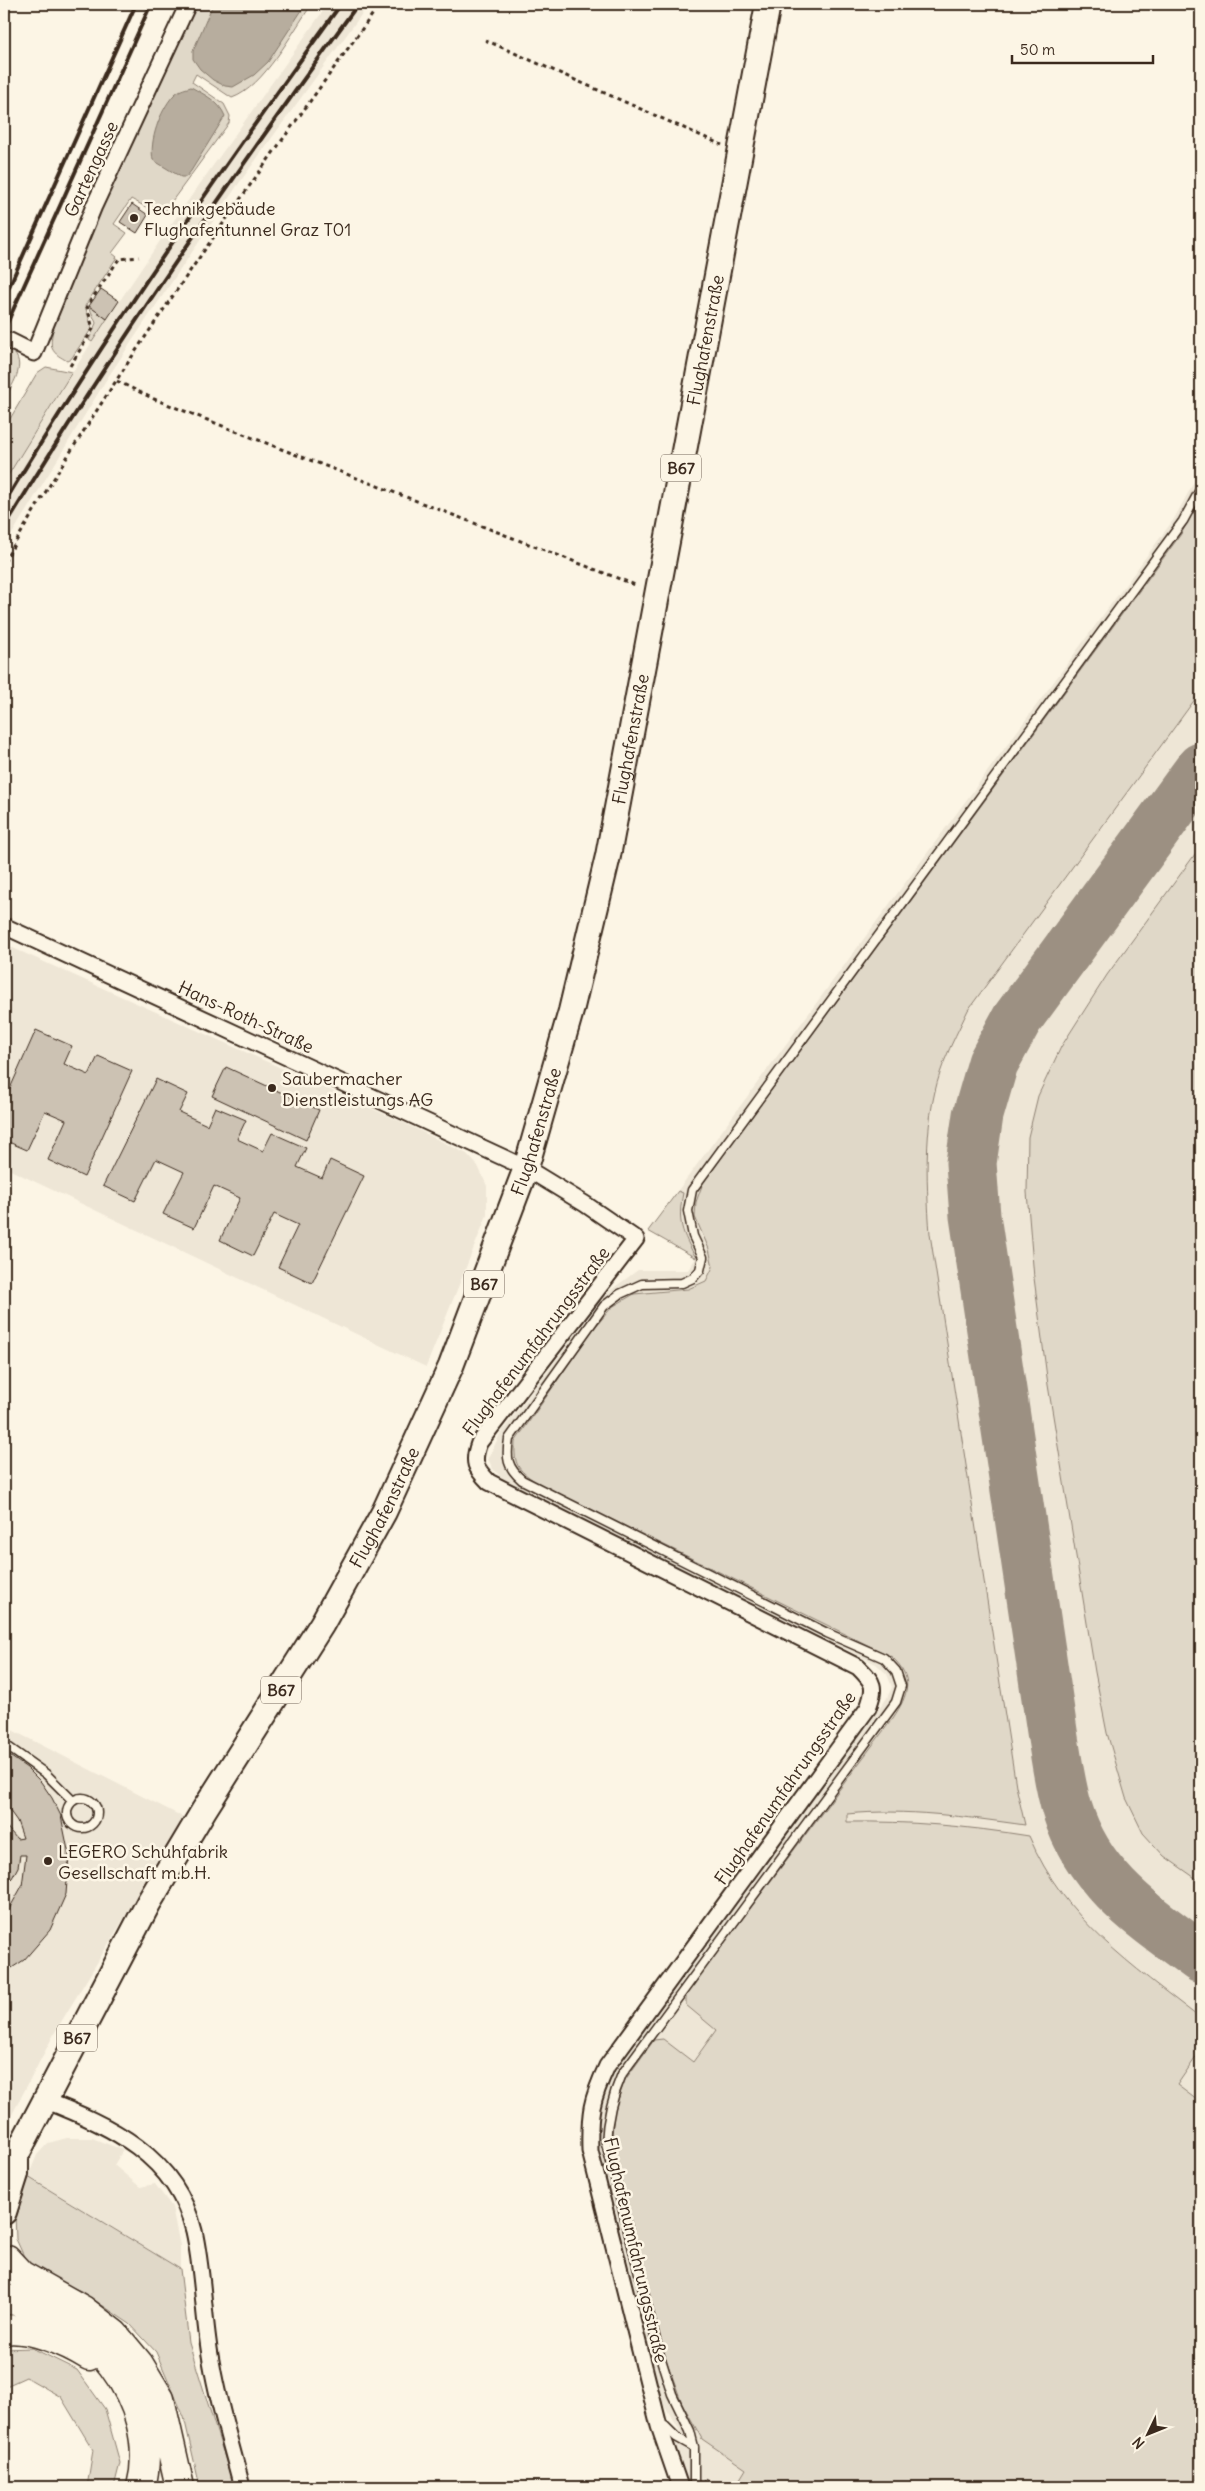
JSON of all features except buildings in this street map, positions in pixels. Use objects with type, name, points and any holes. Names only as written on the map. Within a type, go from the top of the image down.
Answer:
[{"type":"highway","points":[[5,2261],[21,2275],[83,2310],[114,2334],[139,2364],[160,2399],[180,2487]]},
{"type":"highway","points":[[4,2299],[19,2301],[56,2317],[82,2333],[100,2351],[118,2374],[134,2403],[143,2432],[146,2452],[142,2487]]},
{"type":"highway","points":[[4,2330],[16,2328],[71,2344],[118,2374]]},
{"type":"main road","name":"Flughafenstraße","points":[[4,2212],[16,2174],[10,2161],[149,1902],[204,1810],[322,1624],[384,1512],[413,1453],[457,1350],[526,1168],[571,1011],[604,875],[768,4]]},
{"type":"street","name":"Gartengasse","points":[[10,340],[34,354],[94,206],[188,4]]},
{"type":"street","name":"Hans-Roth-Straße","points":[[4,926],[526,1168]]},
{"type":"street","name":"Flughafenumfahrungsstraße","points":[[526,1168],[585,1204],[636,1240],[479,1443],[474,1457],[476,1468],[489,1482],[858,1668],[871,1679],[874,1692],[868,1708],[607,2066],[593,2096],[589,2122],[590,2151],[659,2426],[680,2487]]},
{"type":"street","points":[[44,2100],[81,2114],[140,2147],[176,2186],[194,2230],[212,2367],[242,2487]]},
{"type":"lane","points":[[696,2487],[694,2480],[694,2447],[690,2431],[672,2394],[660,2356],[606,2143],[607,2121],[614,2094],[622,2074],[896,1702],[901,1686],[896,1671],[884,1658],[818,1629],[522,1480],[511,1470],[506,1457],[508,1439],[604,1306],[620,1294],[642,1284],[682,1284],[693,1278],[700,1270],[704,1258],[693,1236],[688,1211],[692,1190],[1183,522],[1201,488]]},
{"type":"lane","points":[[691,1265],[700,1270]]},
{"type":"lane","points":[[4,1744],[46,1774],[73,1801]]},
{"type":"lane","points":[[82,1798],[91,1800],[97,1808],[98,1817],[92,1826],[84,1829],[74,1826],[68,1819],[67,1809],[73,1801],[82,1798]]},
{"type":"lane","points":[[659,2426],[665,2426],[676,2437],[694,2447]]},
{"type":"path","points":[[4,562],[117,381],[187,275],[380,4]]},
{"type":"path","points":[[485,40],[740,153]]},
{"type":"path","points":[[70,366],[93,329],[87,306],[92,298],[119,259],[139,257]]},
{"type":"path","points":[[117,381],[271,445],[658,594]]},
{"type":"shaded area","points":[[194,4],[312,4],[266,71],[244,92],[232,98],[196,74],[192,82],[224,104],[230,116],[229,123],[164,212],[157,213],[131,199],[114,224],[127,233],[112,253],[117,257],[85,306],[92,328],[71,359],[67,361],[58,356],[52,348],[51,341],[55,320],[74,267]]},
{"type":"shaded area","points":[[213,4],[306,4],[268,62],[254,75],[233,87],[225,86],[213,80],[200,69],[193,59],[193,51]]},
{"type":"shaded area","points":[[328,4],[369,4],[237,186],[146,320],[108,377],[4,547],[4,482],[88,348],[170,226]]},
{"type":"shaded area","points":[[191,87],[215,102],[225,116],[191,171],[186,177],[181,177],[153,160],[152,152],[154,135],[168,102],[177,92]]},
{"type":"shaded area","points":[[89,306],[107,319],[92,342],[89,340],[96,323]]},
{"type":"shaded area","points":[[6,347],[18,358],[19,365],[15,379],[4,400],[4,352]]},
{"type":"shaded area","points":[[46,367],[72,372],[4,482],[4,429],[37,373]]},
{"type":"shaded area","points":[[1201,469],[1201,2487],[689,2487],[673,2441],[680,2431],[663,2403],[599,2156],[598,2116],[605,2090],[619,2064],[887,1698],[892,1687],[887,1674],[876,1664],[506,1482],[493,1469],[488,1459],[500,1434],[608,1292],[638,1270],[688,1270],[696,1258],[648,1231],[1174,519]]},
{"type":"shaded area","points":[[1201,497],[1201,691],[968,1010],[944,1062],[932,1104],[929,1125],[927,1169],[930,1234],[1016,1786],[1025,1825],[958,1816],[891,1812],[847,1814],[847,1822],[893,1822],[938,1825],[1029,1836],[1044,1866],[1061,1893],[1081,1917],[1125,1959],[1201,2019],[1201,2050],[1177,2085],[1201,2103],[1201,2487],[735,2487],[746,2469],[702,2439],[682,2403],[665,2357],[611,2148],[614,2111],[625,2080],[654,2040],[663,2039],[693,2062],[716,2030],[686,2005],[686,1994],[893,1718],[906,1694],[906,1679],[904,1672],[892,1657],[536,1482],[518,1466],[515,1456],[515,1442],[591,1332],[612,1307],[634,1294],[688,1289],[706,1281],[713,1267],[709,1249],[695,1217],[696,1202],[703,1183],[1181,534]]},
{"type":"shaded area","points":[[1201,846],[1201,1882],[1164,1856],[1143,1833],[1126,1798],[1107,1733],[1095,1672],[1048,1385],[1034,1278],[1027,1192],[1028,1137],[1038,1096],[1061,1047],[1107,975]]},
{"type":"shaded area","points":[[4,944],[402,1122],[467,1154],[478,1166],[487,1186],[487,1215],[426,1367],[4,1167]]},
{"type":"shaded area","points":[[678,1191],[683,1193],[681,1203],[682,1227],[696,1258],[648,1231]]},
{"type":"shaded area","points":[[4,1726],[185,1818],[55,2032],[4,2130]]},
{"type":"shaded area","points":[[67,2138],[92,2138],[123,2150],[114,2165],[140,2187],[155,2184],[172,2207],[180,2246],[180,2269],[28,2177],[37,2155],[48,2143]]},
{"type":"shaded area","points":[[28,2177],[180,2269],[189,2343],[234,2487],[200,2487],[184,2417],[156,2352],[130,2324],[81,2291],[43,2276],[27,2263],[16,2239],[15,2214]]},
{"type":"shaded area","points":[[32,2348],[77,2370],[105,2409],[120,2463],[114,2487],[87,2487],[93,2450],[61,2397],[26,2377],[4,2387],[4,2349]]},
{"type":"taxiway","points":[[1201,768],[1017,1019],[993,1063],[978,1115],[971,1163],[975,1216],[1053,1738],[1067,1809],[1089,1857],[1104,1877],[1139,1911],[1201,1958]]},
{"type":"railway","points":[[4,298],[136,4]]},
{"type":"railway","points":[[4,330],[151,4]]},
{"type":"railway","points":[[4,503],[84,375],[167,250],[341,4]]},
{"type":"railway","points":[[4,528],[131,328],[358,4]]},
{"type":"place","name":"Technikgebäude Flughafentunnel Graz T01","points":[[134,218]]},
{"type":"place","name":"Saubermacher Dienstleistungs AG","points":[[272,1088]]},
{"type":"place","name":"LEGERO Schuhfabrik Gesellschaft m.b.H.","points":[[48,1861]]}]
